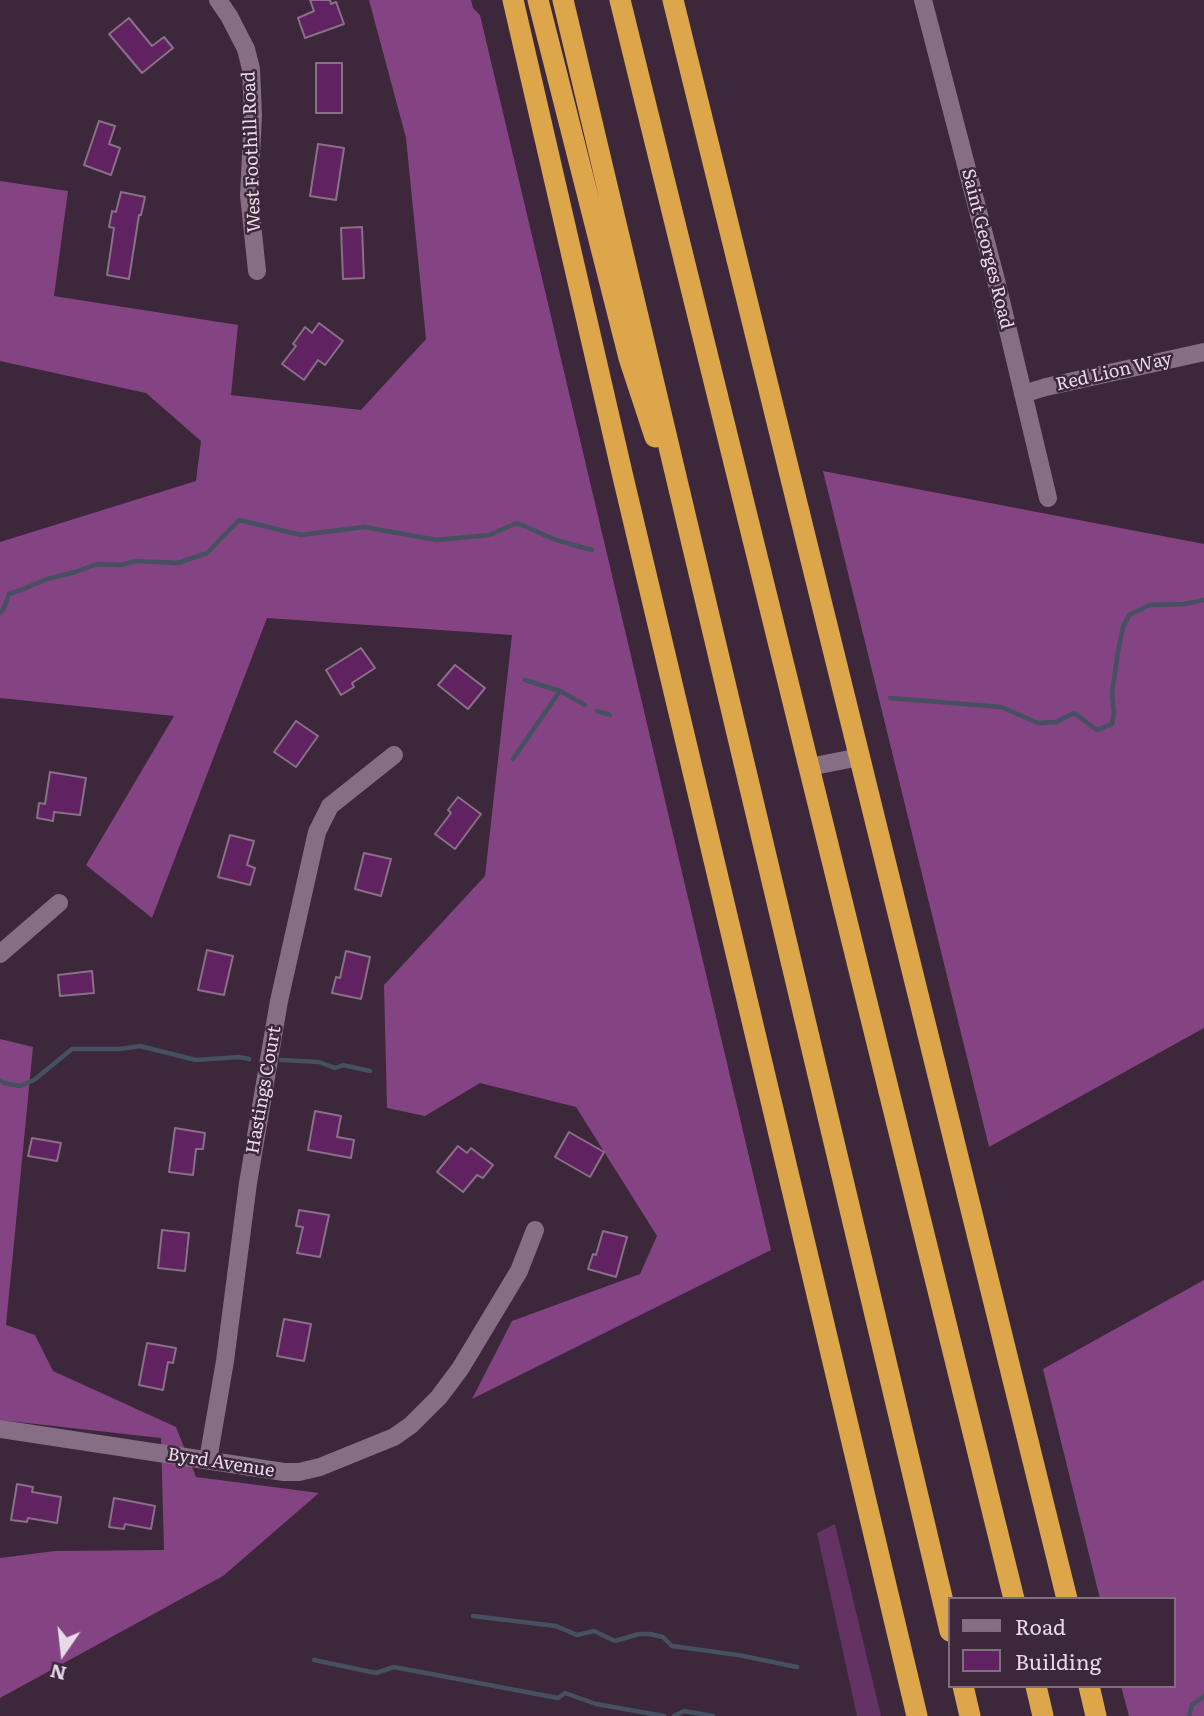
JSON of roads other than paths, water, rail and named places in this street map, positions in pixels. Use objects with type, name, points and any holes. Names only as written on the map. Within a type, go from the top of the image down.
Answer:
[{"type":"highway","points":[[513,0],[623,477],[918,1716]]},
{"type":"highway","points":[[538,0],[629,358],[696,560]]},
{"type":"highway","points":[[564,0],[948,1623]]},
{"type":"highway","points":[[620,0],[1014,1597]]},
{"type":"highway","points":[[673,0],[1067,1597]]},
{"type":"highway","points":[[963,1688],[970,1716]]},
{"type":"highway","points":[[1036,1688],[1043,1716]]},
{"type":"highway","points":[[1089,1688],[1096,1716]]},
{"type":"street","name":"West Foothill Road","points":[[218,0],[246,49],[251,69],[253,114],[249,195],[257,271]]},
{"type":"street","name":"Saint Georges Road","points":[[922,0],[997,284],[1048,498]]},
{"type":"street","name":"Red Lion Way","points":[[1023,394],[1204,352]]},
{"type":"street","name":"Hastings Court","points":[[208,1460],[225,1361],[248,1183],[279,1001],[317,832],[330,806],[394,755]]},
{"type":"street","points":[[809,767],[859,757]]},
{"type":"street","points":[[0,954],[59,903]]},
{"type":"street","name":"Byrd Avenue","points":[[0,1429],[284,1472],[320,1467],[394,1437],[411,1425],[439,1397],[460,1369],[519,1270],[535,1230]]},
{"type":"waterway","points":[[0,613],[9,594],[97,564],[121,565],[136,561],[178,563],[207,553],[239,520],[301,535],[364,527],[437,540],[489,535],[517,523],[556,540],[592,550]]},
{"type":"waterway","points":[[890,698],[1001,707],[1038,723],[1056,722],[1074,713],[1097,730],[1112,724],[1112,693],[1118,651],[1123,627],[1129,615],[1150,605],[1185,604],[1204,600]]},
{"type":"waterway","points":[[525,680],[560,691],[585,705]]},
{"type":"waterway","points":[[513,759],[560,691]]},
{"type":"waterway","points":[[597,711],[610,715]]},
{"type":"waterway","points":[[0,1080],[20,1086],[34,1080],[72,1049],[120,1049],[140,1046],[196,1060],[239,1057],[249,1059]]},
{"type":"waterway","points":[[281,1060],[319,1062],[335,1068],[343,1065],[370,1071]]},
{"type":"waterway","points":[[473,1616],[556,1626],[577,1635],[594,1631],[615,1641],[639,1634],[650,1634],[663,1637],[672,1646],[797,1667]]},
{"type":"waterway","points":[[314,1660],[376,1673],[394,1667],[558,1698],[565,1693],[596,1704],[664,1716]]},
{"type":"waterway","points":[[1189,1716],[1192,1705],[1204,1696]]},
{"type":"waterway","points":[[674,1716],[684,1711],[713,1716]]}]
